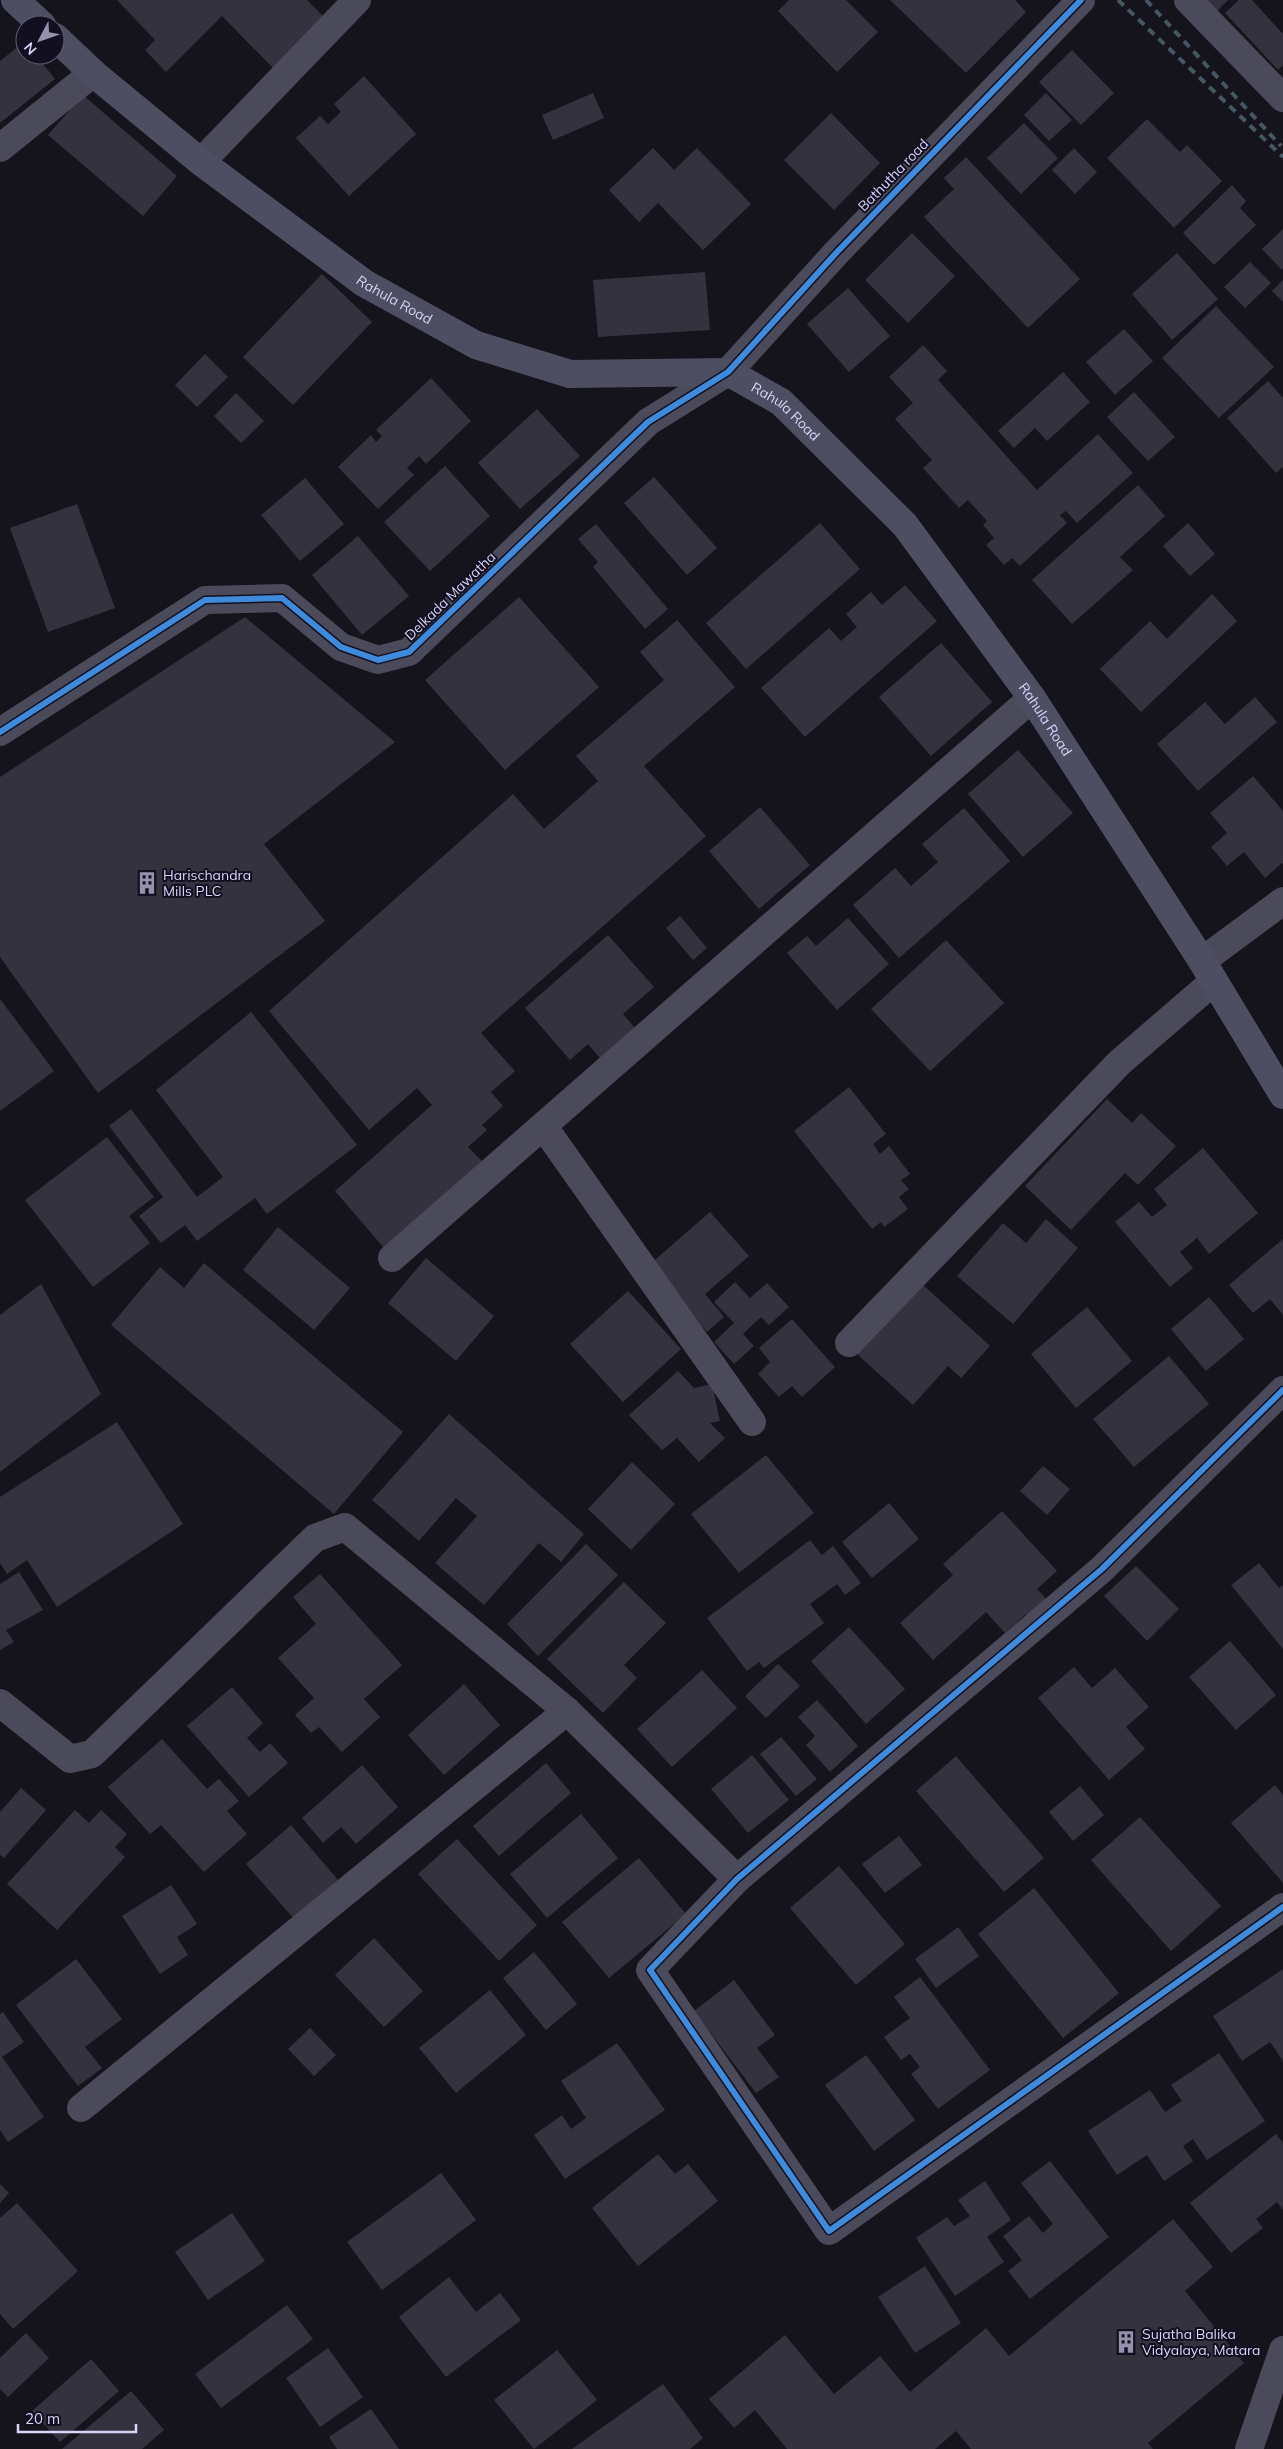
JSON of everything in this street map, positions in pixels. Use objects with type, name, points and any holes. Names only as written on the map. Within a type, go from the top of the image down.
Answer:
[{"type":"main road","points":[[15,0],[31,15]]},
{"type":"main road","name":"Rahula Road","points":[[65,46],[93,73],[201,162],[364,283],[476,345],[570,374],[728,372],[781,402],[905,525],[1032,698],[1208,971],[1283,1095]]},
{"type":"street","points":[[201,162],[357,0]]},
{"type":"street","name":"Bathutha road","points":[[728,372],[837,252],[1081,0]]},
{"type":"street","points":[[1188,0],[1283,98]]},
{"type":"street","points":[[0,148],[93,73]]},
{"type":"street","name":"Delkada Mawatha","points":[[0,732],[205,600],[282,598],[340,647],[378,660],[409,652],[648,422],[728,372]]},
{"type":"street","points":[[392,1258],[544,1127],[1032,698]]},
{"type":"street","points":[[849,1343],[1208,971],[1283,901]]},
{"type":"street","points":[[544,1127],[752,1422]]},
{"type":"street","points":[[1283,1390],[1102,1569],[737,1880],[650,1970],[829,2231],[1283,1908]]},
{"type":"street","points":[[0,1702],[70,1758],[92,1754],[315,1538],[345,1527],[568,1712],[737,1880]]},
{"type":"street","points":[[81,2108],[568,1712]]},
{"type":"street","points":[[1249,2449],[1283,2350]]},
{"type":"building","points":[[117,0],[307,0],[325,18],[274,69],[222,16],[166,72],[145,50],[155,40]]},
{"type":"building","points":[[789,0],[846,0],[878,32],[837,72],[778,11]]},
{"type":"building","points":[[890,0],[1015,0],[1026,12],[966,73]]},
{"type":"building","points":[[1205,0],[1228,0],[1216,12]]},
{"type":"building","points":[[1239,0],[1252,0],[1283,34],[1283,65],[1278,70],[1225,13]]},
{"type":"building","points":[[15,49],[15,65],[44,65],[55,79],[0,123],[0,61]]},
{"type":"building","points":[[1072,50],[1114,93],[1081,125],[1039,82]]},
{"type":"building","points":[[364,76],[416,134],[349,196],[296,138],[320,116],[328,124],[341,112],[334,104]]},
{"type":"building","points":[[593,93],[604,118],[553,140],[542,115]]},
{"type":"building","points":[[1046,93],[1072,120],[1049,141],[1024,115]]},
{"type":"building","points":[[83,95],[177,176],[143,216],[48,135]]},
{"type":"building","points":[[831,113],[880,163],[834,210],[784,160]]},
{"type":"building","points":[[1147,119],[1180,152],[1187,145],[1222,181],[1174,228],[1107,158]]},
{"type":"building","points":[[1024,123],[1058,158],[1021,194],[987,158]]},
{"type":"building","points":[[653,148],[674,170],[697,148],[751,204],[703,250],[658,203],[639,222],[609,190]]},
{"type":"building","points":[[1074,148],[1097,172],[1075,194],[1052,170]]},
{"type":"building","points":[[966,157],[1080,279],[1028,328],[924,217],[954,189],[944,178]]},
{"type":"building","points":[[1232,185],[1246,201],[1240,208],[1256,225],[1214,265],[1183,233]]},
{"type":"building","points":[[1283,229],[1283,268],[1282,270],[1262,249]]},
{"type":"building","points":[[912,233],[955,276],[908,323],[865,280]]},
{"type":"building","points":[[1177,253],[1218,299],[1172,340],[1132,294]]},
{"type":"building","points":[[1250,262],[1271,283],[1245,308],[1224,287]]},
{"type":"building","points":[[705,272],[710,330],[598,337],[593,280]]},
{"type":"building","points":[[322,274],[372,322],[293,405],[243,357]]},
{"type":"building","points":[[1283,280],[1283,302],[1272,291]]},
{"type":"building","points":[[848,288],[890,336],[849,372],[807,324]]},
{"type":"building","points":[[1216,306],[1274,367],[1219,418],[1162,358]]},
{"type":"building","points":[[1124,329],[1153,361],[1115,395],[1086,362]]},
{"type":"building","points":[[923,345],[947,371],[938,380],[1037,490],[1098,434],[1133,473],[1077,523],[1066,511],[1060,515],[1067,523],[1020,566],[1012,558],[1004,565],[986,545],[994,538],[983,525],[987,521],[968,500],[959,508],[923,468],[932,460],[895,419],[913,403],[889,377]]},
{"type":"building","points":[[205,354],[228,377],[197,407],[175,385]]},
{"type":"building","points":[[1063,372],[1090,402],[1047,441],[1035,428],[1014,448],[998,431]]},
{"type":"building","points":[[431,378],[471,421],[426,464],[419,456],[407,468],[414,475],[378,509],[338,467],[371,435],[376,442],[382,436],[376,430]]},
{"type":"building","points":[[1268,381],[1283,398],[1283,467],[1276,473],[1227,418]]},
{"type":"building","points":[[1134,392],[1175,437],[1148,461],[1107,417]]},
{"type":"building","points":[[236,393],[264,421],[241,443],[214,416]]},
{"type":"building","points":[[537,409],[580,456],[520,509],[478,463]]},
{"type":"building","points":[[445,466],[490,516],[430,571],[384,522]]},
{"type":"building","points":[[654,477],[717,548],[687,575],[624,503]]},
{"type":"building","points":[[305,478],[344,524],[300,561],[261,515]]},
{"type":"building","points":[[1138,485],[1165,516],[1120,557],[1133,570],[1072,624],[1032,580]]},
{"type":"building","points":[[77,504],[115,608],[48,632],[10,528]]},
{"type":"building","points":[[820,523],[860,569],[746,669],[706,623]]},
{"type":"building","points":[[1188,523],[1215,554],[1190,576],[1163,546]]},
{"type":"building","points":[[596,524],[668,609],[645,629],[593,567],[598,562],[578,539]]},
{"type":"building","points":[[358,536],[409,596],[362,635],[312,575]]},
{"type":"building","points":[[905,585],[937,621],[805,737],[761,688],[829,628],[841,641],[857,627],[846,614],[871,592],[882,605]]},
{"type":"building","points":[[1212,594],[1237,621],[1141,712],[1100,669],[1150,621],[1167,639]]},
{"type":"building","points":[[519,597],[599,687],[505,770],[425,680]]},
{"type":"building","name":"Harischandra Mills PLC","points":[[245,617],[395,742],[264,844],[325,921],[98,1093],[0,957],[0,777]]},
{"type":"building","points":[[677,620],[735,687],[644,766],[706,836],[481,1033],[515,1071],[491,1092],[503,1106],[482,1125],[487,1130],[468,1147],[483,1162],[384,1248],[335,1191],[432,1105],[417,1088],[369,1130],[269,1011],[513,794],[544,829],[598,781],[576,756],[664,680],[640,652]]},
{"type":"building","points":[[941,643],[992,702],[931,756],[879,697]]},
{"type":"building","points":[[1255,697],[1277,722],[1198,791],[1157,744],[1205,702],[1225,724]]},
{"type":"building","points":[[1018,750],[1073,813],[1023,857],[968,794]]},
{"type":"building","points":[[1253,776],[1283,811],[1283,864],[1265,878],[1244,852],[1227,866],[1211,847],[1227,833],[1210,813]]},
{"type":"building","points":[[760,807],[810,865],[759,909],[709,851]]},
{"type":"building","points":[[964,808],[1010,861],[899,958],[853,905],[895,868],[911,886],[938,862],[922,844]]},
{"type":"building","points":[[680,916],[707,948],[693,960],[666,928]]},
{"type":"building","points":[[848,918],[889,964],[837,1010],[787,953],[807,936],[816,946]]},
{"type":"building","points":[[608,935],[654,987],[623,1014],[636,1029],[601,1059],[588,1044],[570,1060],[525,1008]]},
{"type":"building","points":[[946,940],[1004,1003],[930,1071],[871,1009]]},
{"type":"building","points":[[0,999],[54,1071],[0,1111]]},
{"type":"building","points":[[251,1012],[357,1145],[267,1214],[255,1198],[197,1241],[185,1225],[161,1243],[139,1216],[163,1197],[109,1126],[131,1109],[197,1197],[223,1177],[156,1090]]},
{"type":"building","points":[[849,1087],[886,1134],[873,1144],[880,1154],[889,1146],[910,1174],[901,1180],[909,1189],[899,1197],[908,1209],[884,1227],[881,1222],[872,1229],[794,1131]]},
{"type":"building","points":[[1107,1099],[1132,1123],[1141,1113],[1176,1146],[1138,1185],[1125,1173],[1071,1230],[1025,1186]]},
{"type":"building","points":[[107,1137],[154,1197],[129,1216],[150,1243],[93,1287],[25,1200]]},
{"type":"building","points":[[1203,1148],[1258,1213],[1209,1254],[1197,1238],[1180,1252],[1193,1268],[1170,1287],[1115,1222],[1139,1202],[1152,1217],[1167,1205],[1154,1189]]},
{"type":"building","points":[[710,1212],[749,1256],[705,1294],[724,1317],[707,1332],[649,1265]]},
{"type":"building","points":[[1046,1219],[1078,1248],[1013,1324],[957,1276],[1003,1223],[1026,1243]]},
{"type":"building","points":[[278,1227],[350,1288],[314,1330],[243,1270]]},
{"type":"building","points":[[1283,1239],[1283,1315],[1270,1299],[1253,1313],[1229,1285]]},
{"type":"building","points":[[426,1258],[494,1316],[456,1361],[388,1303]]},
{"type":"building","points":[[204,1263],[403,1432],[334,1514],[111,1325],[160,1267],[184,1288]]},
{"type":"building","points":[[735,1282],[750,1298],[767,1283],[789,1307],[769,1325],[761,1317],[743,1334],[754,1346],[734,1364],[714,1342],[734,1323],[714,1302]]},
{"type":"building","points":[[921,1283],[990,1346],[961,1378],[948,1366],[913,1405],[857,1354]]},
{"type":"building","points":[[41,1284],[101,1394],[0,1472],[0,1315]]},
{"type":"building","points":[[628,1291],[681,1349],[623,1402],[570,1344]]},
{"type":"building","points":[[1209,1297],[1244,1339],[1206,1371],[1171,1329]]},
{"type":"building","points":[[1087,1307],[1132,1361],[1076,1408],[1031,1354]]},
{"type":"building","points":[[792,1319],[835,1367],[802,1397],[792,1386],[779,1397],[758,1374],[770,1362],[759,1348]]},
{"type":"building","points":[[1169,1356],[1209,1404],[1134,1467],[1093,1419]]},
{"type":"building","points":[[678,1371],[694,1388],[712,1384],[720,1421],[710,1423],[725,1438],[699,1462],[677,1438],[662,1450],[629,1415]]},
{"type":"building","points":[[449,1414],[584,1534],[561,1562],[539,1543],[484,1605],[435,1563],[477,1516],[456,1498],[419,1541],[372,1500]]},
{"type":"building","points":[[117,1422],[183,1524],[57,1607],[27,1560],[7,1574],[0,1563],[0,1497]]},
{"type":"building","points":[[766,1455],[814,1513],[739,1573],[691,1514]]},
{"type":"building","points":[[632,1462],[675,1504],[631,1550],[588,1509]]},
{"type":"building","points":[[1043,1466],[1070,1489],[1047,1515],[1020,1491]]},
{"type":"building","points":[[889,1503],[919,1539],[872,1578],[842,1542]]},
{"type":"building","points":[[1002,1511],[1057,1571],[1037,1589],[1051,1604],[1032,1621],[1026,1614],[1005,1633],[986,1612],[933,1660],[900,1623],[953,1575],[943,1564]]},
{"type":"building","points":[[810,1540],[822,1555],[833,1546],[861,1583],[845,1595],[837,1584],[810,1604],[824,1623],[764,1668],[759,1662],[747,1671],[707,1618]]},
{"type":"building","points":[[586,1544],[618,1575],[538,1656],[507,1624]]},
{"type":"building","points":[[1259,1563],[1279,1588],[1283,1585],[1283,1649],[1231,1585]]},
{"type":"building","points":[[1136,1566],[1179,1609],[1147,1641],[1104,1596]]},
{"type":"building","points":[[19,1572],[43,1610],[6,1630],[14,1642],[0,1650],[0,1584]]},
{"type":"building","points":[[320,1574],[402,1665],[364,1699],[380,1717],[342,1752],[319,1727],[311,1733],[295,1715],[314,1698],[278,1658],[316,1624],[293,1597]]},
{"type":"building","points":[[624,1582],[666,1623],[624,1665],[637,1678],[603,1713],[547,1659]]},
{"type":"building","points":[[849,1627],[905,1689],[866,1724],[811,1661]]},
{"type":"building","points":[[1230,1641],[1276,1695],[1236,1730],[1189,1677]]},
{"type":"building","points":[[778,1664],[800,1686],[766,1718],[745,1696]]},
{"type":"building","points":[[1074,1667],[1092,1688],[1115,1668],[1149,1707],[1126,1727],[1145,1749],[1109,1780],[1038,1698]]},
{"type":"building","points":[[702,1670],[737,1708],[672,1767],[637,1729]]},
{"type":"building","points":[[464,1684],[500,1725],[444,1775],[408,1735]]},
{"type":"building","points":[[232,1687],[263,1723],[247,1738],[260,1752],[270,1743],[288,1763],[249,1797],[187,1726]]},
{"type":"building","points":[[817,1700],[858,1746],[830,1772],[806,1745],[815,1736],[798,1717]]},
{"type":"building","points":[[781,1737],[817,1779],[796,1796],[760,1754]]},
{"type":"building","points":[[162,1739],[207,1789],[219,1779],[239,1801],[227,1811],[247,1834],[204,1872],[161,1825],[150,1834],[108,1787]]},
{"type":"building","points":[[752,1755],[789,1800],[748,1833],[711,1789]]},
{"type":"building","points":[[956,1756],[1044,1858],[1004,1892],[916,1791]]},
{"type":"building","points":[[546,1763],[571,1793],[499,1856],[473,1826]]},
{"type":"building","points":[[362,1765],[398,1807],[356,1844],[341,1827],[323,1843],[302,1818]]},
{"type":"building","points":[[1275,1785],[1283,1795],[1283,1883],[1231,1823]]},
{"type":"building","points":[[1080,1786],[1104,1815],[1073,1841],[1049,1812]]},
{"type":"building","points":[[21,1788],[46,1810],[4,1858],[0,1855],[0,1812]]},
{"type":"building","points":[[75,1810],[89,1823],[101,1810],[127,1834],[115,1847],[125,1857],[57,1930],[7,1884]]},
{"type":"building","points":[[581,1814],[618,1858],[547,1918],[510,1874]]},
{"type":"building","points":[[1140,1817],[1221,1906],[1171,1951],[1091,1860]]},
{"type":"building","points":[[291,1825],[339,1881],[295,1920],[246,1864]]},
{"type":"building","points":[[899,1836],[922,1865],[885,1893],[862,1864]]},
{"type":"building","points":[[457,1839],[537,1925],[499,1961],[418,1874]]},
{"type":"building","points":[[639,1858],[686,1914],[609,1978],[562,1922]]},
{"type":"building","points":[[839,1866],[905,1944],[856,1985],[790,1908]]},
{"type":"building","points":[[171,1885],[197,1924],[177,1937],[188,1955],[160,1974],[122,1916]]},
{"type":"building","points":[[1034,1888],[1119,1993],[1063,2038],[978,1934]]},
{"type":"building","points":[[958,1927],[979,1956],[936,1988],[915,1959]]},
{"type":"building","points":[[374,1938],[423,1991],[384,2027],[335,1975]]},
{"type":"building","points":[[534,1952],[577,2004],[546,2030],[503,1978]]},
{"type":"building","points":[[76,1959],[122,2019],[85,2047],[102,2068],[78,2086],[16,2005]]},
{"type":"building","points":[[1283,1969],[1283,2061],[1270,2042],[1242,2061],[1213,2016]]},
{"type":"building","points":[[920,1977],[990,2070],[938,2109],[911,2074],[920,2067],[910,2054],[901,2060],[884,2037],[910,2018],[894,1997]]},
{"type":"building","points":[[734,1980],[775,2035],[757,2048],[779,2077],[756,2093],[694,2011]]},
{"type":"building","points":[[490,1990],[526,2035],[456,2093],[419,2048]]},
{"type":"building","points":[[3,2012],[24,2042],[2,2057],[44,2117],[8,2142],[0,2130],[0,2014]]},
{"type":"building","points":[[310,2028],[336,2055],[314,2076],[288,2049]]},
{"type":"building","points":[[617,2043],[665,2110],[565,2179],[534,2135],[562,2115],[571,2129],[586,2118],[561,2081]]},
{"type":"building","points":[[1219,2053],[1265,2121],[1207,2160],[1193,2139],[1183,2146],[1193,2161],[1164,2181],[1147,2155],[1117,2175],[1088,2131],[1150,2090],[1165,2112],[1182,2101],[1171,2085]]},
{"type":"building","points":[[866,2055],[915,2120],[874,2151],[825,2085]]},
{"type":"building","points":[[1276,2134],[1283,2143],[1283,2210],[1277,2202],[1256,2219],[1263,2228],[1231,2253],[1190,2203]]},
{"type":"building","points":[[658,2154],[675,2174],[688,2164],[718,2201],[638,2266],[592,2208]]},
{"type":"building","points":[[1050,2161],[1109,2237],[1030,2299],[1008,2271],[1022,2260],[1003,2236],[1029,2216],[1043,2233],[1053,2224],[1021,2183]]},
{"type":"building","points":[[441,2173],[476,2220],[382,2290],[347,2242]]},
{"type":"building","points":[[985,2181],[1011,2220],[987,2237],[1004,2262],[955,2296],[916,2238],[947,2217],[954,2226],[970,2216],[958,2200]]},
{"type":"building","points":[[0,2184],[9,2193],[0,2203]]},
{"type":"building","points":[[17,2203],[78,2271],[13,2329],[0,2314],[0,2218]]},
{"type":"building","points":[[232,2213],[265,2261],[208,2300],[175,2252]]},
{"type":"building","name":"Sujatha Balika Vidyalaya, Matara","points":[[1173,2219],[1213,2267],[1185,2291],[1244,2363],[1148,2443],[1153,2449],[971,2449],[956,2431],[935,2449],[787,2449],[755,2410],[734,2428],[709,2399],[785,2335],[834,2394],[880,2356],[910,2392],[986,2328],[1009,2356]]},
{"type":"building","points":[[925,2266],[961,2323],[915,2353],[878,2297]]},
{"type":"building","points":[[449,2277],[476,2312],[500,2293],[521,2320],[446,2377],[399,2317]]},
{"type":"building","points":[[287,2305],[313,2339],[221,2408],[195,2374]]},
{"type":"building","points":[[26,2333],[49,2358],[8,2397],[0,2389],[0,2358]]},
{"type":"building","points":[[328,2348],[363,2397],[320,2427],[286,2378]]},
{"type":"building","points":[[557,2350],[597,2400],[534,2449],[494,2400]]},
{"type":"building","points":[[91,2359],[119,2391],[60,2442],[32,2411]]},
{"type":"building","points":[[663,2384],[703,2438],[690,2449],[572,2449]]},
{"type":"building","points":[[131,2391],[164,2430],[142,2449],[62,2449]]},
{"type":"building","points":[[371,2409],[399,2449],[337,2449],[329,2437]]},
{"type":"railway","points":[[1118,0],[1283,157]]},
{"type":"railway","points":[[1146,0],[1281,146]]},
{"type":"cycle path","points":[[0,732],[205,600],[282,598],[341,647],[378,660],[409,652],[648,422],[728,372],[837,252],[1081,0]]},
{"type":"cycle path","points":[[1283,1390],[1102,1569],[737,1879],[650,1970],[829,2231],[1283,1907]]},
{"type":"place","name":"Harischandra Mills PLC","points":[[147,883]]},
{"type":"place","name":"Sujatha Balika Vidyalaya, Matara","points":[[1126,2342]]}]
